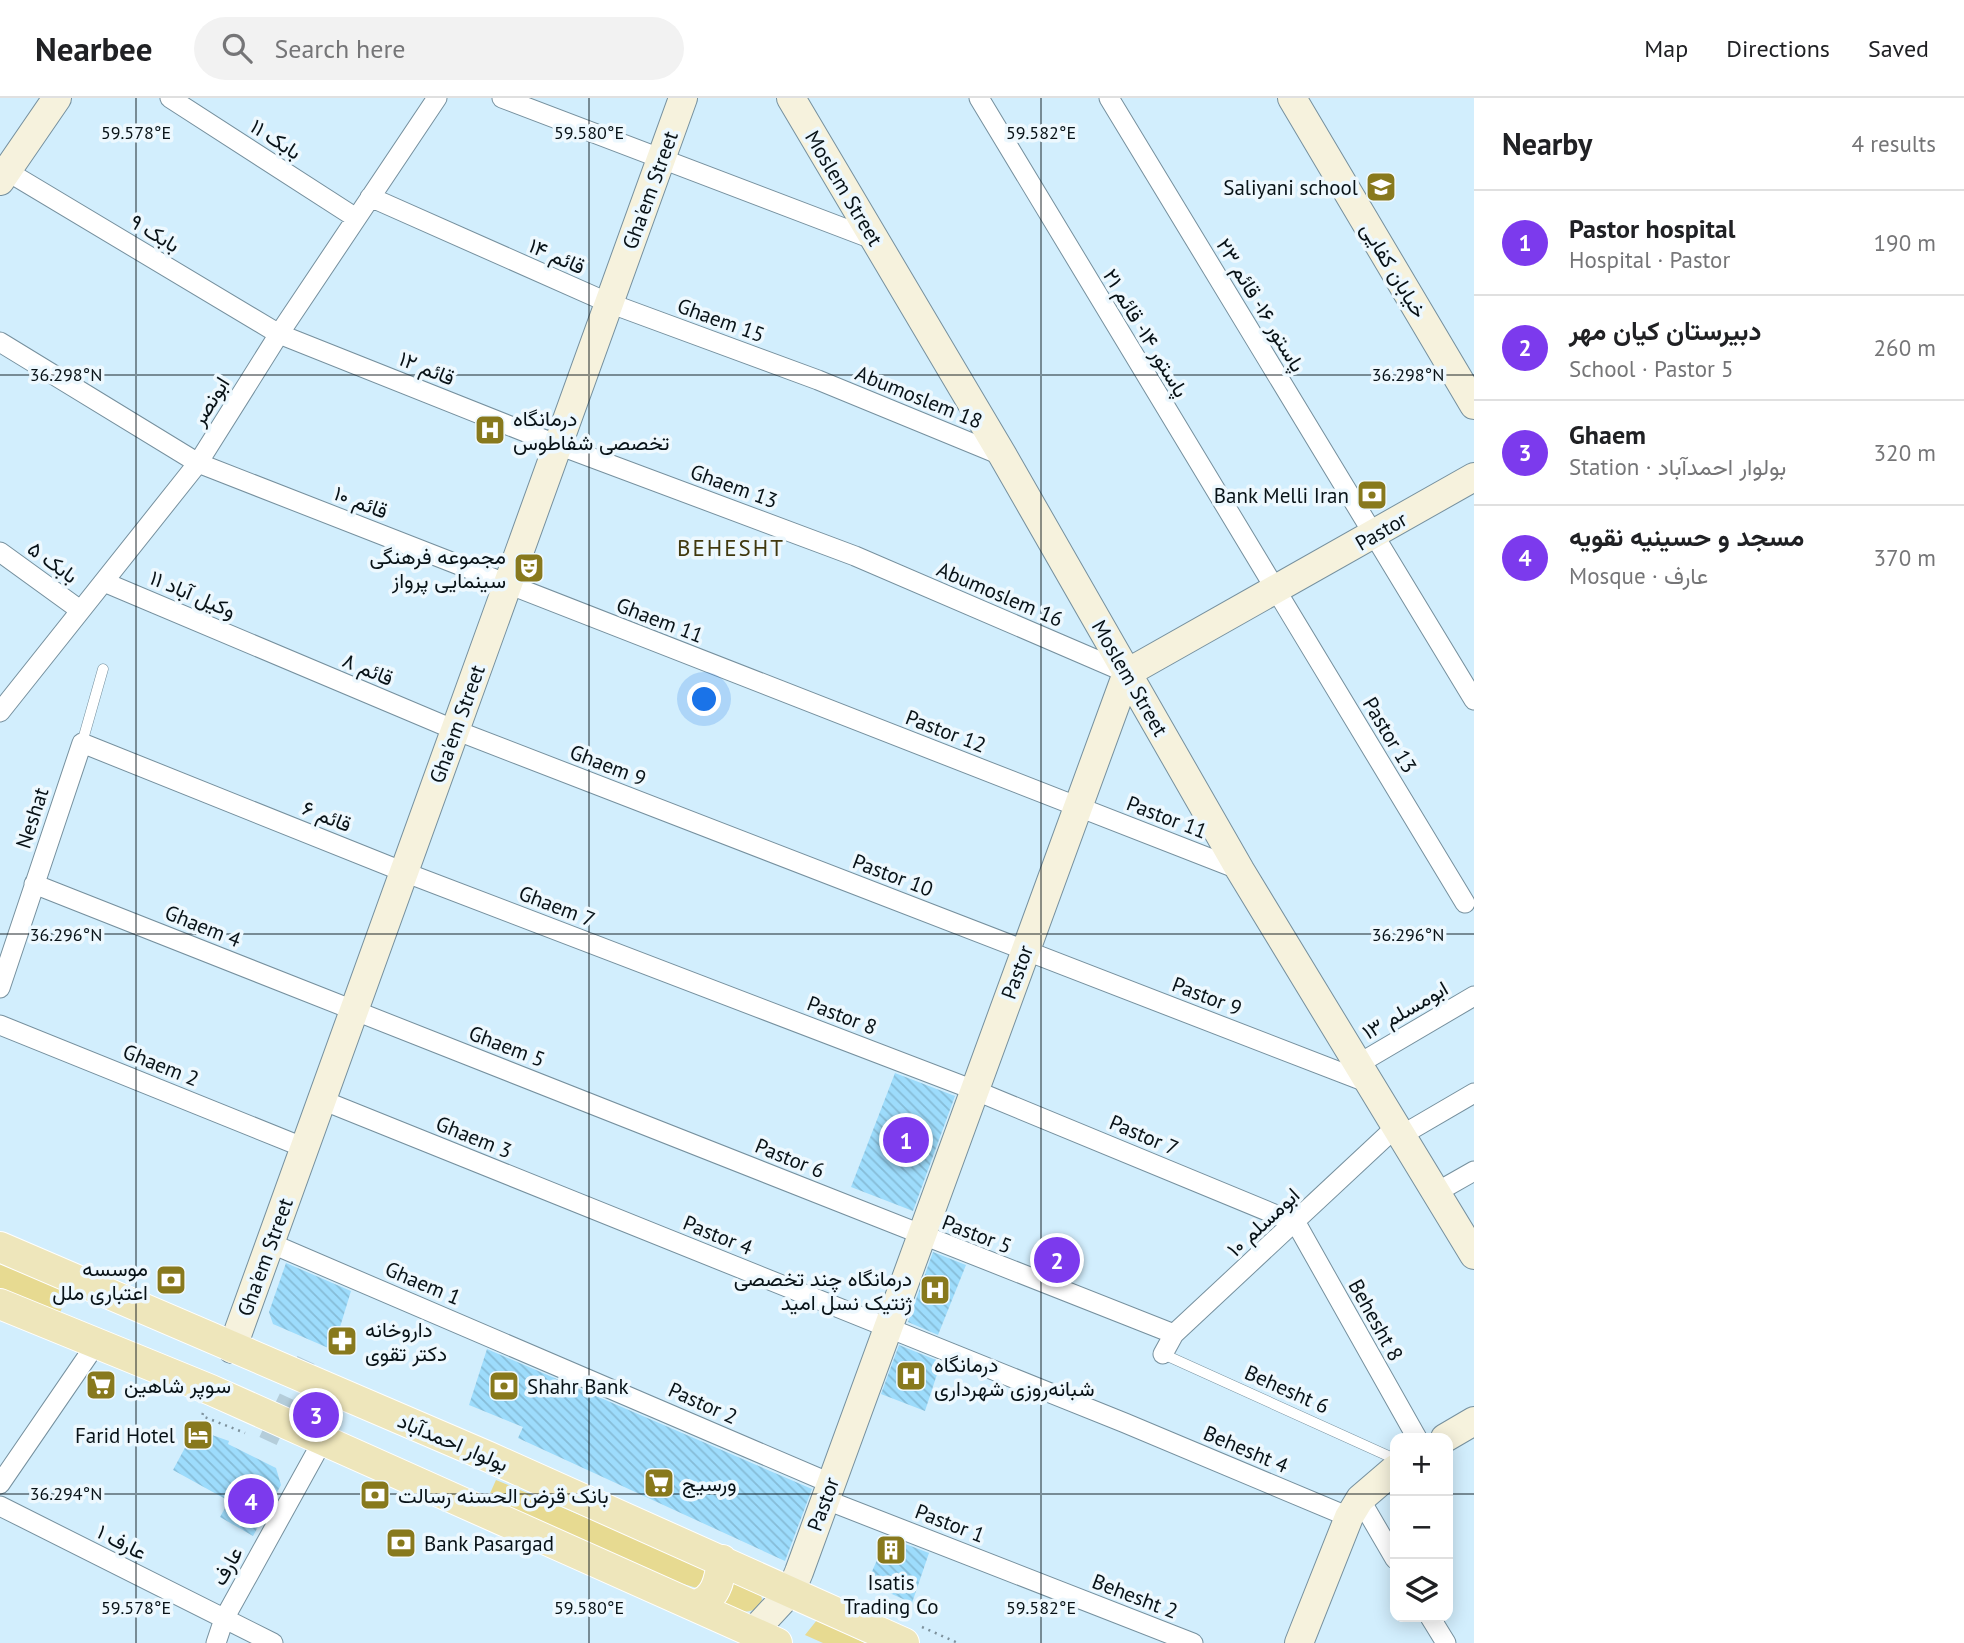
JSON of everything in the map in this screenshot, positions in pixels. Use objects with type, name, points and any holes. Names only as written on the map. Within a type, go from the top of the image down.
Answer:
[{"type":"main road","name":"بولوار احمدآباد","points":[[0,1247],[232,1349],[489,1457],[790,1591],[890,1640]]},
{"type":"main road","points":[[0,1304],[323,1440],[765,1638]]},
{"type":"main road","points":[[694,1605],[702,1604],[714,1592],[720,1581],[722,1560]]},
{"type":"street","points":[[2,174],[57,98]]},
{"type":"street","name":"بابک ۱۱","points":[[170,98],[356,218]]},
{"type":"street","name":"ابونصر","points":[[2,706],[198,463],[279,334],[437,98]]},
{"type":"street","points":[[502,98],[660,161],[875,240]]},
{"type":"street","name":"Gha'em Street","points":[[232,1349],[683,98]]},
{"type":"street","name":"Moslem Street","points":[[791,98],[1003,456],[1240,870],[1471,1243]]},
{"type":"street","name":"پاستور ۱۴- قائم ۲۱","points":[[979,98],[1275,591]]},
{"type":"street","name":"پاستور ۱۶- قائم ۲۳","points":[[1109,98],[1474,700]]},
{"type":"street","name":"خیابان کفایی","points":[[1292,98],[1474,405]]},
{"type":"street","name":"بابک ۹","points":[[2,174],[279,334]]},
{"type":"street","name":"قائم ۱۴","points":[[370,197],[609,303]]},
{"type":"street","name":"Ghaem 15","points":[[609,303],[818,380]]},
{"type":"street","name":"قائم ۱۲","points":[[279,334],[558,445]]},
{"type":"street","name":"قائم ۱۰","points":[[0,342],[198,463],[508,584]]},
{"type":"street","name":"Abumoslem 18","points":[[818,380],[1003,456]]},
{"type":"street","name":"Ghaem 13","points":[[558,445],[855,556]]},
{"type":"street","name":"Pastor","points":[[765,1638],[790,1591],[1127,673],[1474,477]]},
{"type":"street","name":"بابک ۵","points":[[0,552],[80,610]]},
{"type":"street","name":"Abumoslem 16","points":[[855,556],[1127,673]]},
{"type":"street","name":"وکیل آباد ۱۱","points":[[104,582],[263,649]]},
{"type":"street","name":"Ghaem 11","points":[[508,584],[797,697]]},
{"type":"street","name":"Pastor 13","points":[[1275,591],[1465,903]]},
{"type":"street","name":"قائم ۸","points":[[263,649],[455,730]]},
{"type":"street","name":"Pastor 12","points":[[797,697],[1078,806]]},
{"type":"street","name":"Ghaem 9","points":[[455,730],[745,842]]},
{"type":"street","name":"قائم ۶","points":[[82,743],[404,872]]},
{"type":"street","name":"Neshat","points":[[0,988],[82,743]]},
{"type":"street","name":"Pastor 11","points":[[1078,806],[1240,870]]},
{"type":"street","name":"Pastor 10","points":[[745,842],[1025,950]]},
{"type":"street","name":"Ghaem 7","points":[[404,872],[693,982]]},
{"type":"street","name":"Ghaem 4","points":[[34,884],[354,1011]]},
{"type":"street","name":"Pastor 9","points":[[1025,950],[1366,1074]]},
{"type":"street","name":"Pastor 8","points":[[693,982],[974,1090]]},
{"type":"street","name":"ابومسلم ۱۳","points":[[1366,1074],[1474,996]]},
{"type":"street","name":"Ghaem 5","points":[[354,1011],[643,1123]]},
{"type":"street","name":"Ghaem 2","points":[[0,1025],[304,1148]]},
{"type":"street","name":"Pastor 7","points":[[974,1090],[1296,1223]]},
{"type":"street","name":"ابومسلم ۱۰","points":[[1163,1354],[1174,1334],[1400,1130],[1474,1093]]},
{"type":"street","name":"Ghaem 3","points":[[322,1100],[609,1216]]},
{"type":"street","name":"Pastor 6","points":[[643,1123],[920,1236]]},
{"type":"street","points":[[1437,1192],[1474,1171]]},
{"type":"street","name":"Pastor 4","points":[[609,1216],[1125,1423]]},
{"type":"street","name":"Behesht 8","points":[[1296,1223],[1414,1433]]},
{"type":"street","name":"Pastor 5","points":[[920,1236],[1174,1334]]},
{"type":"street","name":"Ghaem 1","points":[[270,1243],[558,1364]]},
{"type":"street","points":[[0,1484],[96,1345]]},
{"type":"street","name":"Pastor 2","points":[[558,1364],[827,1491]]},
{"type":"street","points":[[1453,1433],[1474,1421]]},
{"type":"street","name":"Behesht 4","points":[[1125,1423],[1354,1508]]},
{"type":"street","name":"عارف","points":[[216,1643],[223,1619],[323,1440]]},
{"type":"street","points":[[1299,1643],[1354,1508],[1390,1474]]},
{"type":"street","name":"Pastor 1","points":[[827,1491],[1060,1590]]},
{"type":"street","name":"عارف ۱","points":[[0,1506],[273,1643]]},
{"type":"street","points":[[1354,1508],[1390,1553]]},
{"type":"street","name":"Behesht 2","points":[[1060,1590],[1194,1643]]},
{"type":"street","points":[[1433,1622],[1446,1643]]},
{"type":"lane","points":[[82,743],[103,669]]},
{"type":"lane","name":"Behesht 6","points":[[1163,1354],[1390,1457]]},
{"type":"path","points":[[202,1416],[246,1433]]},
{"type":"shaded area","points":[[0,1264],[68,1292],[60,1313],[0,1288]]},
{"type":"shaded area","points":[[496,1480],[714,1573],[704,1590],[676,1582],[488,1498]]},
{"type":"shaded area","points":[[733,1579],[761,1594],[762,1600],[753,1610],[742,1611],[719,1601]]},
{"type":"shaded area","points":[[817,1620],[865,1643],[823,1643],[805,1635]]},
{"type":"building","points":[[895,1073],[955,1096],[913,1211],[851,1187]]},
{"type":"building","name":"درمانگاه چند تخصصی ژنتیک نسل امید","points":[[933,1252],[966,1265],[938,1335],[908,1322]]},
{"type":"building","points":[[286,1263],[351,1291],[333,1350],[273,1324],[269,1312]]},
{"type":"building","name":"درمانگاه شبانه‌روزی شهرداری","points":[[899,1345],[941,1362],[925,1411],[881,1394]]},
{"type":"building","points":[[487,1349],[812,1489],[785,1561],[518,1438],[523,1427],[469,1405]]},
{"type":"building","points":[[195,1429],[229,1441],[228,1444],[276,1468],[281,1485],[253,1536],[220,1517],[229,1501],[173,1470]]},
{"type":"building","points":[[887,1537],[929,1553],[912,1603],[867,1583]]},
{"type":"tunnel","points":[[268,1441],[306,1360]]},
{"type":"place","name":"Saliyani school","points":[[1381,187]]},
{"type":"place","name":"درمانگاه تخصصی شفاطوس","points":[[490,430]]},
{"type":"place","name":"Bank Melli Iran","points":[[1372,495]]},
{"type":"place","name":"مجموعه فرهنگی سینمایی پرواز","points":[[529,568]]},
{"type":"place","name":"Pastor hospital","points":[[906,1140]]},
{"type":"place","name":"دبیرستان کیان مهر","points":[[1057,1260]]},
{"type":"place","name":"موسسه اعتباری ملل","points":[[171,1280]]},
{"type":"place","name":"درمانگاه چند تخصصی ژنتیک نسل امید","points":[[935,1290]]},
{"type":"place","name":"داروخانه دکتر تقوی","points":[[342,1341]]},
{"type":"place","name":"درمانگاه شبانه‌روزی شهرداری","points":[[911,1376]]},
{"type":"place","name":"سوپر شاهین","points":[[101,1385]]},
{"type":"place","name":"Shahr Bank","points":[[504,1386]]},
{"type":"place","name":"Ghaem","points":[[316,1415]]},
{"type":"place","name":"Farid Hotel","points":[[198,1435]]},
{"type":"place","name":"ورسیج","points":[[659,1483]]},
{"type":"place","name":"بانک قرض الحسنه رسالت","points":[[375,1495]]},
{"type":"place","name":"مسجد و حسینیه نقویه","points":[[251,1501]]},
{"type":"place","name":"Bank Pasargad","points":[[401,1543]]},
{"type":"place","name":"Isatis Trading Co","points":[[891,1550]]},
{"type":"district","name":"BEHESHT","points":[[731,547]]}]
